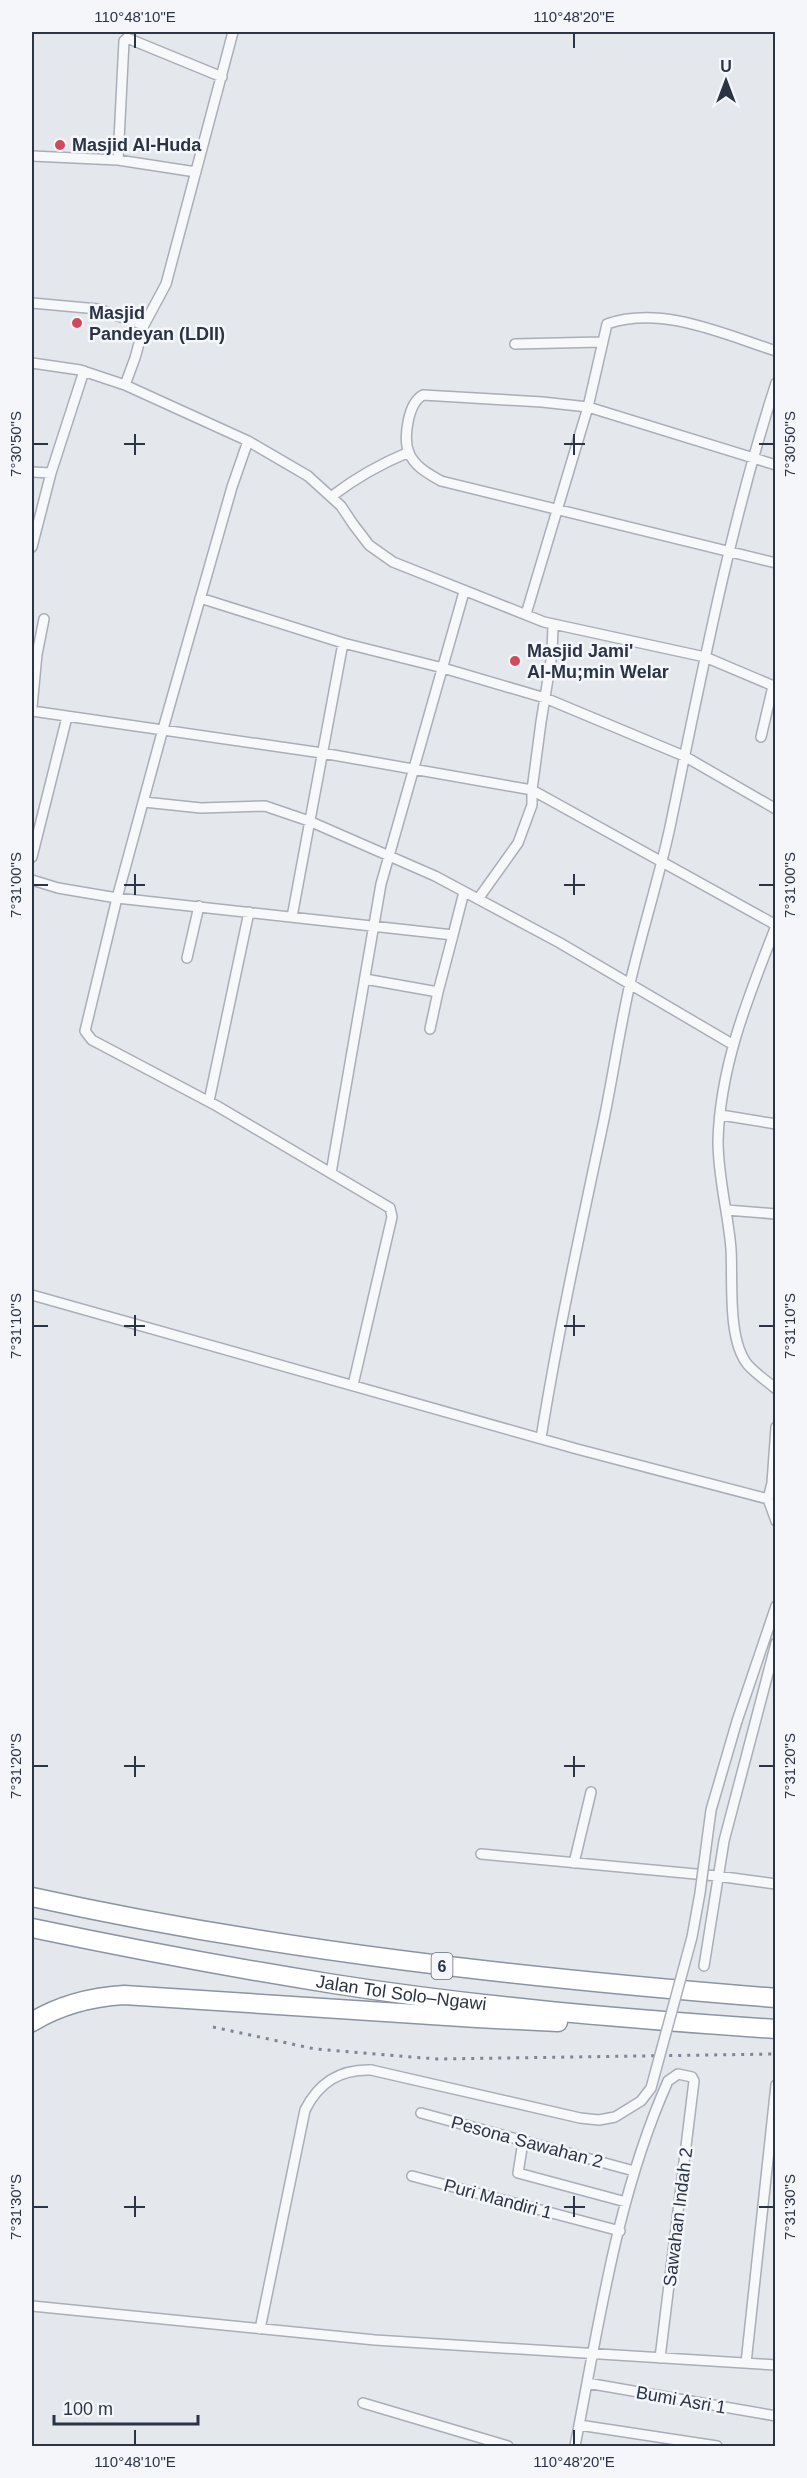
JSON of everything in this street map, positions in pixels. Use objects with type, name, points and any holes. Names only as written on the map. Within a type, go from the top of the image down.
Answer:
[{"type":"highway","points":[[32,1888],[99,1906],[111,1914]]},
{"type":"highway","name":"Jalan Tol Solo–Ngawi","points":[[32,1897],[111,1914],[404,1962],[616,1985],[776,1998]]},
{"type":"highway","name":"Jalan Tol Solo–Ngawi","points":[[32,1928],[230,1967],[337,1984],[622,2019],[776,2029]]},
{"type":"highway","points":[[32,2022],[44,2014],[77,2002],[124,1995],[546,2022],[622,2019]]},
{"type":"street","points":[[124,385],[135,358],[144,325],[166,284],[233,32]]},
{"type":"street","points":[[118,160],[124,41],[127,38],[222,77]]},
{"type":"street","points":[[32,156],[118,160],[196,172]]},
{"type":"street","points":[[32,303],[93,307],[144,325]]},
{"type":"street","points":[[526,614],[588,407],[601,342],[608,324],[656,318],[683,322],[776,351]]},
{"type":"street","points":[[515,344],[601,342]]},
{"type":"street","points":[[32,363],[84,372],[124,385],[248,441],[308,476],[332,496],[369,545],[387,558],[464,592],[554,625],[705,657],[774,687],[761,737]]},
{"type":"street","points":[[32,547],[51,473],[84,372]]},
{"type":"street","points":[[542,1438],[555,1347],[616,1062],[630,984],[662,861],[705,657],[754,457],[776,383]]},
{"type":"street","points":[[776,465],[588,407],[542,402],[423,395],[418,398],[411,410],[407,432],[409,452],[420,468],[441,481],[776,562]]},
{"type":"street","points":[[248,441],[232,486],[163,729],[117,898],[86,1034],[92,1040],[209,1101],[387,1206],[392,1214],[352,1385]]},
{"type":"street","points":[[332,496],[378,465],[409,452]]},
{"type":"street","points":[[32,472],[51,473]]},
{"type":"street","points":[[331,1173],[381,884],[391,856],[397,825],[464,592]]},
{"type":"street","points":[[200,598],[343,643],[443,668],[545,698],[684,756],[776,809]]},
{"type":"street","points":[[44,619],[37,654],[32,709],[67,717],[322,753],[532,790],[775,922],[732,1044],[718,1137],[720,1183],[727,1210],[737,1340],[747,1363],[776,1389]]},
{"type":"street","points":[[478,899],[518,843],[532,805],[532,790],[552,654],[554,625]]},
{"type":"street","points":[[292,917],[343,643]]},
{"type":"street","points":[[32,857],[67,717]]},
{"type":"street","points":[[144,802],[201,808],[265,806],[309,821],[391,856],[478,899],[732,1044]]},
{"type":"street","points":[[32,880],[58,888],[117,898],[453,935]]},
{"type":"street","points":[[430,1029],[464,892]]},
{"type":"street","points":[[187,958],[199,906]]},
{"type":"street","points":[[209,1101],[249,912]]},
{"type":"street","points":[[365,980],[438,992]]},
{"type":"street","points":[[721,1115],[776,1124]]},
{"type":"street","points":[[727,1210],[776,1214]]},
{"type":"street","points":[[32,1295],[768,1499]]},
{"type":"street","points":[[776,1427],[772,1483],[768,1499],[776,1521]]},
{"type":"street","points":[[260,2329],[305,2110],[318,2089],[333,2077],[356,2069],[371,2070],[590,2119],[615,2117],[641,2101],[655,2077],[692,1937],[711,1810],[737,1721],[776,1606]]},
{"type":"street","points":[[704,1966],[717,1876],[731,1812],[776,1643]]},
{"type":"street","points":[[574,1863],[591,1792]]},
{"type":"street","points":[[481,1854],[717,1876],[776,1884]]},
{"type":"street","name":"Sawahan Indah 2","points":[[634,2171],[668,2081],[678,2074],[692,2078],[694,2081],[693,2094],[660,2358]]},
{"type":"street","points":[[746,2363],[776,2085]]},
{"type":"street","name":"Pesona Sawahan 2","points":[[421,2113],[634,2171]]},
{"type":"street","points":[[523,2142],[517,2171],[520,2174],[626,2202]]},
{"type":"street","points":[[575,2446],[634,2171]]},
{"type":"street","name":"Puri Mandiri 1","points":[[412,2176],[620,2231]]},
{"type":"street","points":[[32,2306],[375,2340],[776,2365]]},
{"type":"street","name":"Bumi Asri 1","points":[[587,2383],[776,2416]]},
{"type":"street","points":[[363,2403],[508,2446]]},
{"type":"street","points":[[579,2425],[717,2446]]},
{"type":"railway","points":[[213,2027],[315,2049],[437,2059],[776,2054]]},
{"type":"place","name":"Masjid Al-Huda","points":[[60,145]]},
{"type":"place","name":"Masjid Pandeyan (LDII)","points":[[77,323]]},
{"type":"place","name":"Masjid Jami' Al-Mu;min Welar","points":[[515,661]]}]
